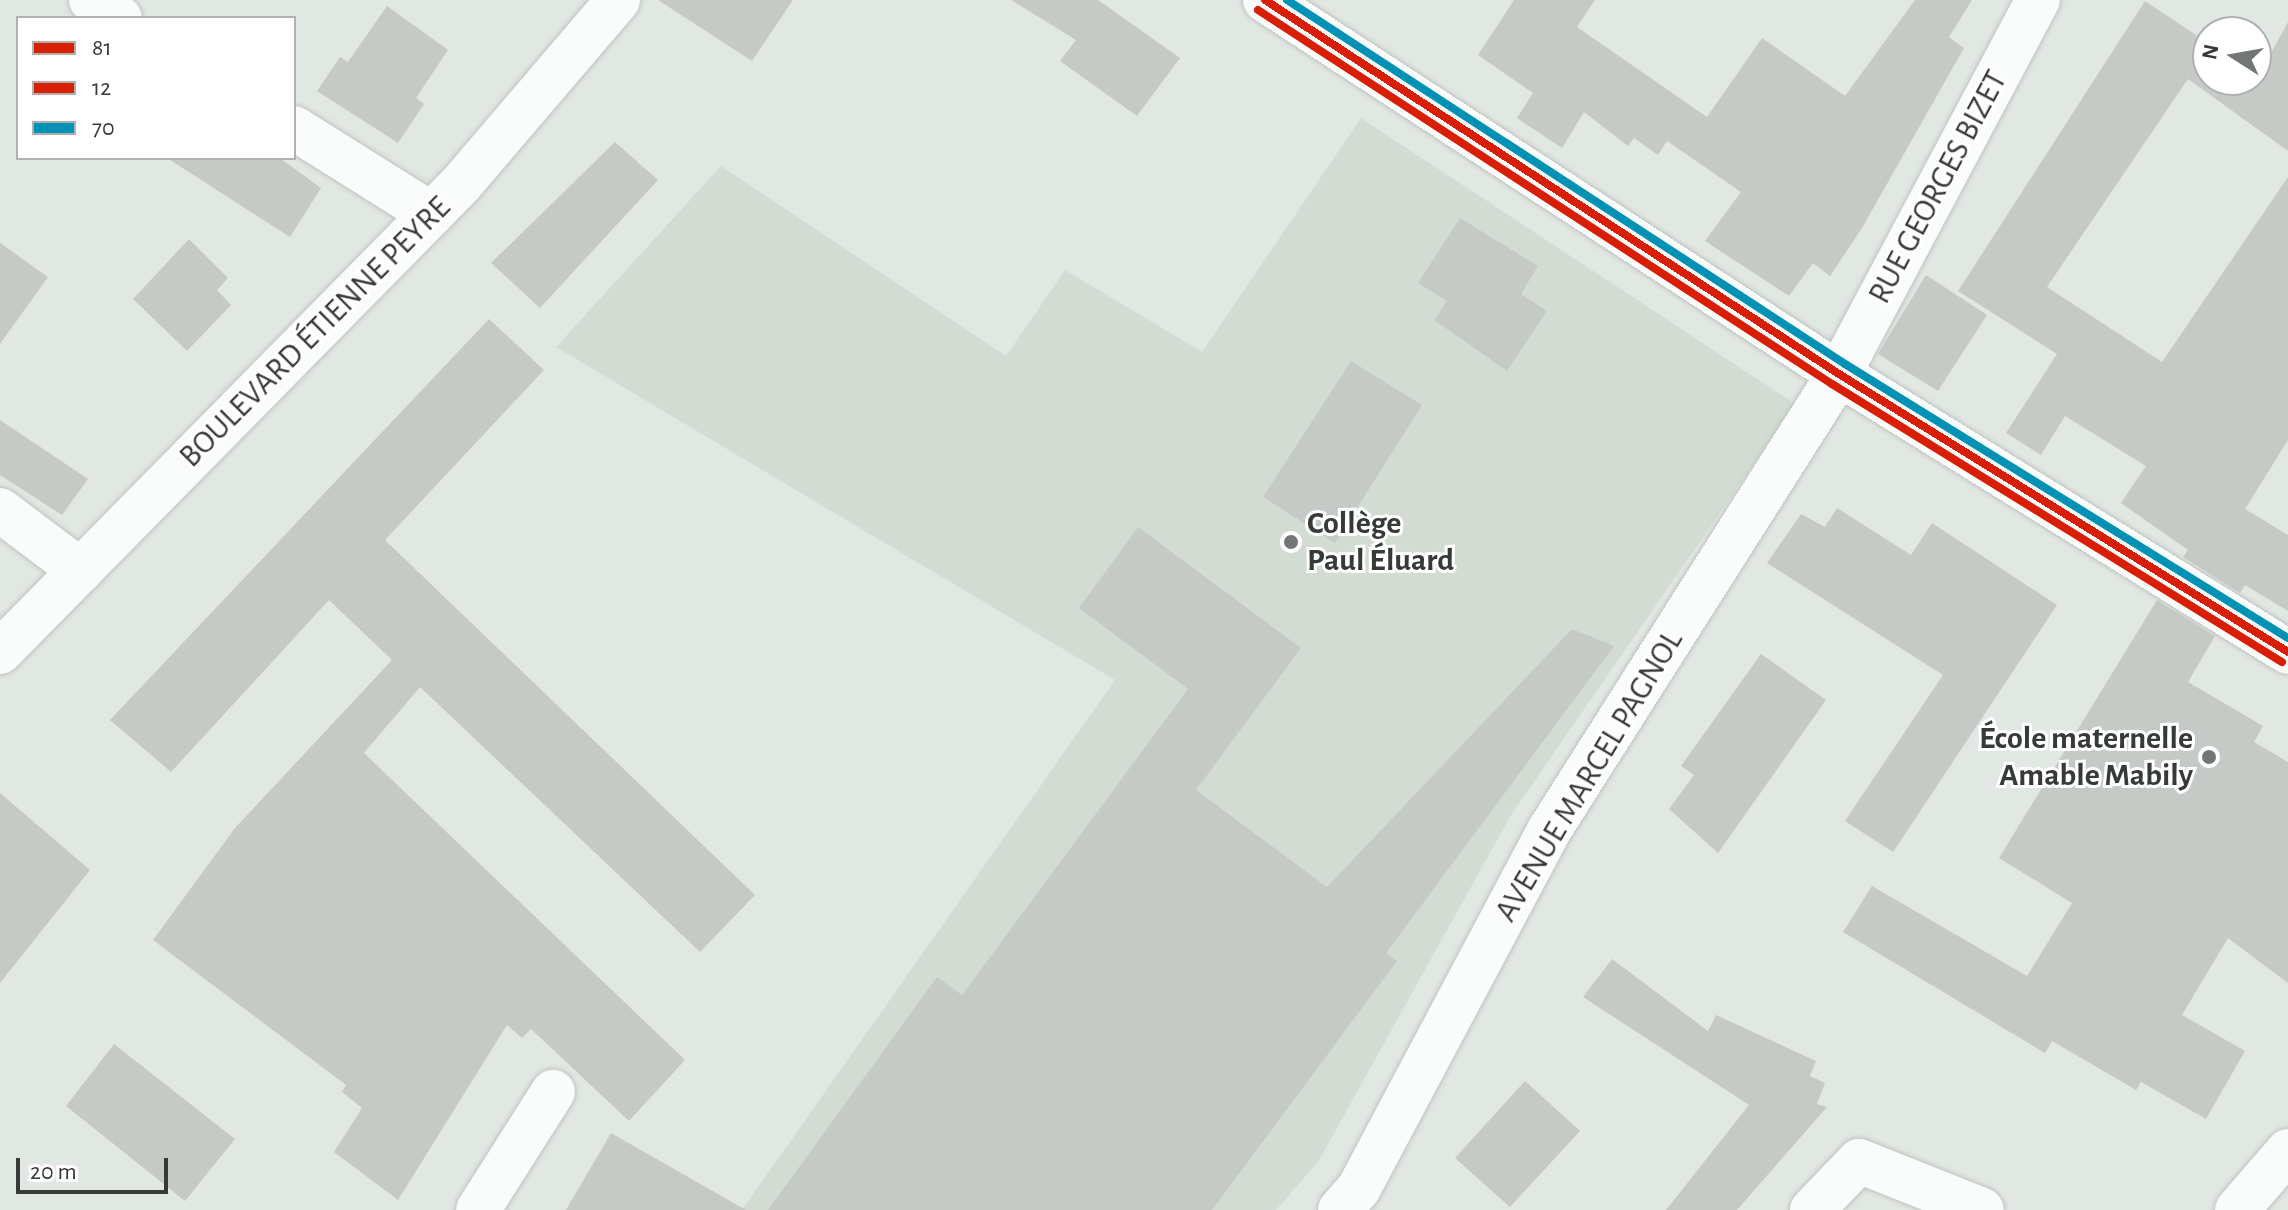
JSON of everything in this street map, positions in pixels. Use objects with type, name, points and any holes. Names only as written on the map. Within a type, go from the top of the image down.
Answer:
[{"type":"street","points":[[91,0],[117,16]]},
{"type":"street","name":"BOULEVARD ÉTIENNE PEYRE","points":[[0,652],[431,214],[618,0]]},
{"type":"street","points":[[1265,0],[1839,374],[2288,652]]},
{"type":"street","name":"RUE GEORGES BIZET","points":[[1839,374],[2038,0]]},
{"type":"street","points":[[296,129],[431,214]]},
{"type":"street","name":"AVENUE MARCEL PAGNOL","points":[[1361,1203],[1550,829],[1839,374]]},
{"type":"street","points":[[0,510],[81,571]]},
{"type":"street","points":[[478,1210],[553,1092]]},
{"type":"street","points":[[2237,1210],[2288,1151]]},
{"type":"street","points":[[1812,1210],[1859,1161],[1982,1210]]},
{"type":"shaded area","name":"Collège Paul Éluard","points":[[1361,118],[1795,404],[1511,815],[1318,1162],[1276,1210],[742,1210],[1115,680],[556,347],[721,166],[1006,356],[1065,270],[1202,352]]},
{"type":"building","points":[[658,0],[793,0],[752,61]]},
{"type":"building","points":[[1011,0],[1098,0],[1180,58],[1137,116],[1060,61],[1076,40]]},
{"type":"building","points":[[1514,0],[1595,0],[1577,27],[1707,117],[1762,38],[1845,96],[1915,0],[1972,0],[1949,37],[1964,48],[1862,228],[1830,276],[1813,263],[1789,296],[1705,241],[1741,192],[1667,141],[1658,155],[1634,138],[1628,146],[1584,112],[1562,148],[1517,118],[1533,93],[1478,55]]},
{"type":"building","points":[[2145,1],[2192,32],[2192,82],[2188,79],[2047,287],[2162,362],[2288,177],[2288,440],[2245,509],[2288,535],[2288,611],[2245,585],[2240,593],[2183,557],[2188,550],[2121,503],[2146,466],[2065,416],[2041,455],[2006,433],[2057,354],[1958,291]]},
{"type":"building","points":[[387,6],[448,50],[416,98],[424,104],[398,143],[317,91],[340,57],[348,62]]},
{"type":"building","points":[[2288,22],[2288,151],[2212,96],[2272,96],[2272,51]]},
{"type":"building","points":[[615,142],[658,180],[540,308],[491,263]]},
{"type":"building","points":[[170,160],[283,160],[321,188],[290,237]]},
{"type":"building","points":[[1460,218],[1538,266],[1521,294],[1547,311],[1507,371],[1434,320],[1447,301],[1418,283]]},
{"type":"building","points":[[189,239],[228,278],[217,290],[231,305],[187,351],[133,299]]},
{"type":"building","points":[[0,243],[48,277],[0,344]]},
{"type":"building","points":[[1926,275],[1987,315],[1938,391],[1878,354]]},
{"type":"building","points":[[489,319],[544,370],[385,540],[755,895],[700,952],[420,687],[364,753],[685,1060],[629,1121],[531,1029],[522,1038],[507,1025],[398,1200],[334,1152],[362,1108],[342,1092],[346,1085],[153,940],[235,828],[392,660],[329,600],[171,772],[110,720]]},
{"type":"building","points":[[1351,361],[1422,405],[1335,543],[1263,497]]},
{"type":"building","points":[[0,420],[88,479],[62,515],[0,475]]},
{"type":"building","points":[[1837,508],[1911,555],[1932,523],[2057,605],[1893,852],[1845,821],[1943,675],[1767,563],[1801,514],[1825,527]]},
{"type":"building","points":[[1138,527],[1301,648],[1196,790],[1327,887],[1572,629],[1614,646],[1386,953],[1397,961],[1212,1210],[768,1210],[937,977],[962,995],[1188,689],[1079,608]]},
{"type":"building","points":[[2157,600],[2215,636],[2188,682],[2263,726],[2254,742],[2288,762],[2288,983],[2228,938],[2182,1015],[2245,1051],[2206,1119],[2141,1082],[2136,1090],[2052,1041],[2045,1053],[1843,932],[1872,886],[2027,976],[2072,903],[1999,858]]},
{"type":"building","points":[[1761,654],[1826,700],[1718,853],[1669,809],[1694,775],[1681,766]]},
{"type":"building","points":[[0,793],[90,870],[0,983]]},
{"type":"building","points":[[1612,959],[1708,1031],[1716,1015],[1816,1061],[1810,1076],[1825,1083],[1817,1104],[1827,1107],[1737,1210],[1666,1210],[1749,1105],[1583,997]]},
{"type":"building","points":[[114,1044],[235,1139],[185,1201],[66,1106]]},
{"type":"building","points":[[1525,1081],[1580,1131],[1510,1207],[1455,1158]]},
{"type":"building","points":[[611,1133],[746,1210],[566,1210]]},
{"type":"transit line","name":"81","points":[[1265,0],[1839,374],[2288,652]]},
{"type":"transit line","name":"70","points":[[1287,0],[1845,364],[2288,638]]},
{"type":"transit line","name":"12","points":[[1258,10],[1832,384],[2282,662]]},
{"type":"place","name":"Collège Paul Éluard","points":[[1291,542]]},
{"type":"place","name":"École maternelle Amable Mabily","points":[[2209,757]]}]
